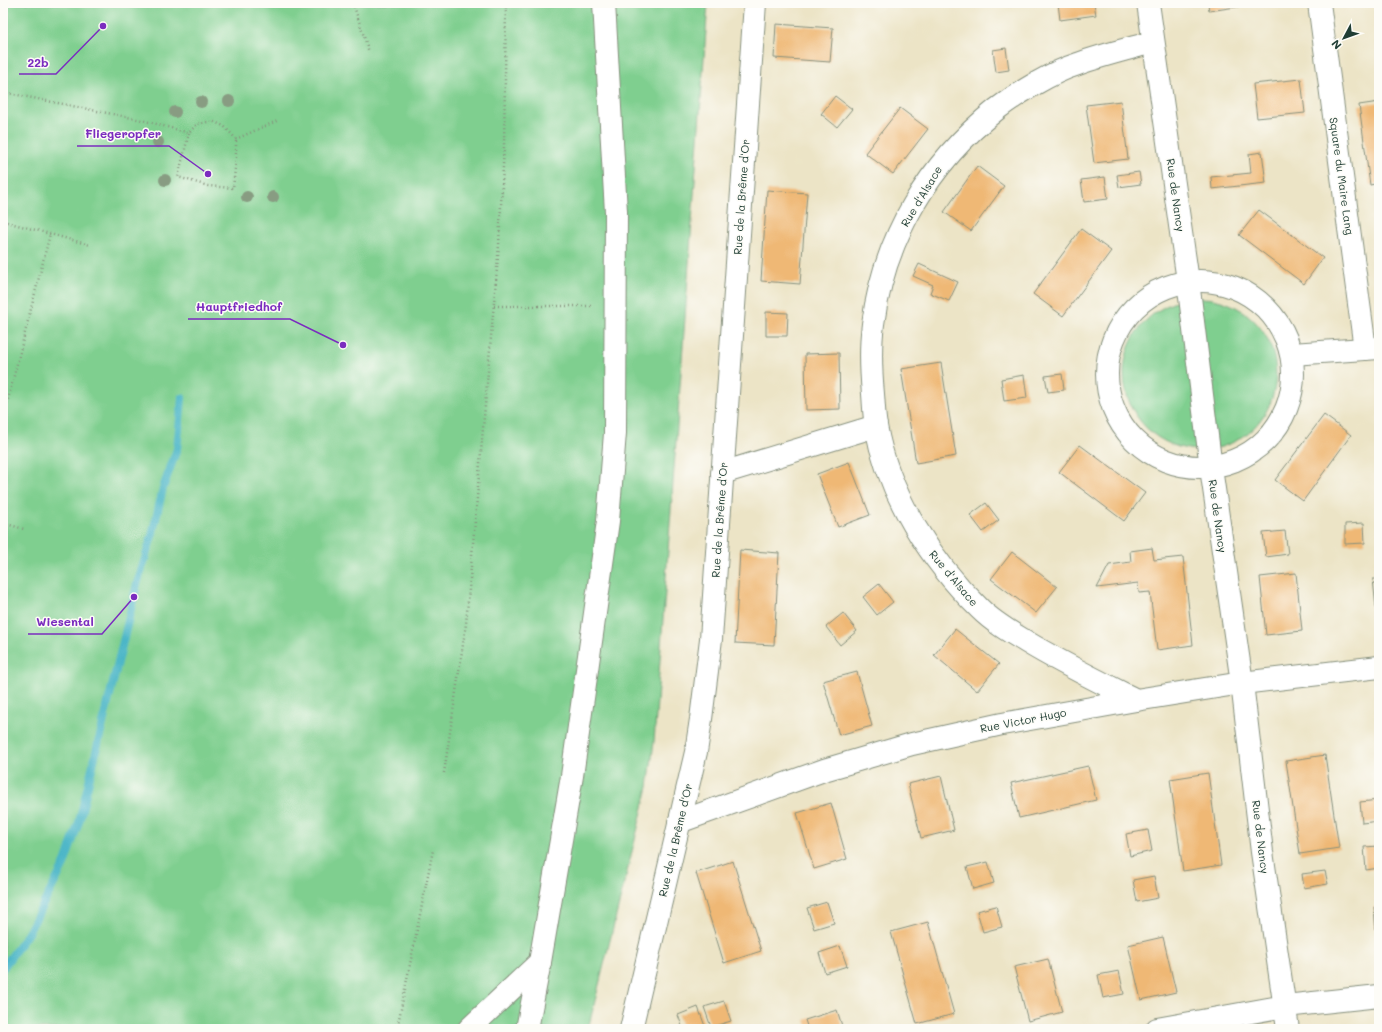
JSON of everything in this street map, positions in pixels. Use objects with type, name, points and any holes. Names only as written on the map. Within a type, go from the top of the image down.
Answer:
[{"type":"street","points":[[527,1029],[572,776],[608,522],[615,433],[616,212],[604,3]]},
{"type":"street","name":"Rue de la Brême d'Or","points":[[630,1029],[696,752],[711,639],[755,3]]},
{"type":"street","name":"Rue de Nancy","points":[[1148,3],[1188,281],[1211,468],[1242,683],[1262,852],[1288,1029]]},
{"type":"street","name":"Square du Maire Lang","points":[[1319,3],[1372,348]]},
{"type":"street","name":"Rue d'Alsace","points":[[1136,700],[1057,661],[1006,630],[982,612],[926,546],[902,504],[885,462],[876,426],[872,375],[872,326],[884,270],[906,217],[929,178],[962,140],[998,108],[1055,74],[1076,64],[1153,42]]},
{"type":"street","points":[[1188,281],[1216,282],[1242,290],[1265,306],[1282,328],[1292,354],[1294,380],[1289,406],[1277,429],[1259,448],[1236,461],[1211,468],[1182,467],[1155,456],[1131,438],[1115,414],[1107,386],[1108,357],[1118,329],[1136,306],[1160,289],[1188,281]]},
{"type":"street","points":[[1292,354],[1372,348]]},
{"type":"street","points":[[722,473],[876,426]]},
{"type":"street","name":"Rue Victor Hugo","points":[[679,822],[824,770],[912,744],[1002,724],[1242,683],[1379,667]]},
{"type":"street","points":[[469,1029],[540,962]]},
{"type":"street","points":[[1157,1029],[1285,1006],[1379,996]]},
{"type":"path","points":[[353,3],[369,52]]},
{"type":"path","points":[[444,772],[466,624],[494,306],[503,190],[507,30],[506,3]]},
{"type":"path","points":[[3,92],[142,120],[189,133]]},
{"type":"path","points":[[236,139],[279,120]]},
{"type":"path","points":[[212,121],[224,126],[236,139],[236,159],[233,188],[208,186],[178,177],[189,133],[197,124],[212,121]]},
{"type":"path","points":[[3,221],[90,245]]},
{"type":"path","points":[[3,419],[50,234]]},
{"type":"path","points":[[494,306],[616,306]]},
{"type":"path","points":[[3,523],[24,529]]},
{"type":"path","points":[[397,1029],[433,850]]},
{"type":"green space","points":[[3,3],[708,3],[654,742],[648,787],[588,1029],[3,1029]]},
{"type":"green space","points":[[1193,298],[1207,298],[1222,301],[1236,307],[1254,320],[1267,338],[1273,352],[1276,374],[1273,396],[1267,410],[1254,428],[1236,441],[1222,447],[1207,450],[1193,450],[1178,447],[1164,441],[1152,433],[1141,422],[1133,410],[1127,396],[1124,381],[1124,367],[1127,352],[1133,338],[1141,326],[1152,315],[1164,307],[1178,301]]},
{"type":"building","points":[[1058,3],[1094,3],[1096,15],[1060,20]]},
{"type":"building","points":[[1208,3],[1242,3],[1243,6],[1209,11]]},
{"type":"building","points":[[776,24],[833,28],[830,62],[774,58]]},
{"type":"building","points":[[1006,48],[1009,70],[996,72],[993,50]]},
{"type":"building","points":[[1301,79],[1305,113],[1257,118],[1253,84]]},
{"type":"building","points":[[835,96],[852,109],[837,127],[821,114]]},
{"type":"building","points":[[1121,101],[1128,159],[1094,163],[1086,105]]},
{"type":"building","points":[[1379,102],[1379,183],[1370,185],[1359,105]]},
{"type":"building","points":[[900,108],[928,129],[893,174],[865,153]]},
{"type":"building","points":[[1262,152],[1266,183],[1212,189],[1211,177],[1251,173],[1249,154]]},
{"type":"building","points":[[977,166],[1004,186],[971,231],[944,212]]},
{"type":"building","points":[[1139,172],[1141,184],[1119,187],[1117,175]]},
{"type":"building","points":[[1105,177],[1108,199],[1084,202],[1081,180]]},
{"type":"building","points":[[767,190],[807,193],[800,284],[761,281]]},
{"type":"building","points":[[1259,210],[1323,258],[1304,284],[1239,235]]},
{"type":"building","points":[[1081,229],[1111,251],[1063,316],[1033,294]]},
{"type":"building","points":[[919,264],[958,282],[949,301],[930,293],[933,285],[913,276]]},
{"type":"building","points":[[766,312],[788,313],[787,336],[766,336]]},
{"type":"building","points":[[839,353],[840,409],[806,410],[805,354]]},
{"type":"building","points":[[941,363],[956,456],[916,463],[901,369]]},
{"type":"building","points":[[1062,374],[1064,390],[1048,392],[1045,376]]},
{"type":"building","points":[[1024,375],[1027,398],[1004,401],[1001,379]]},
{"type":"building","points":[[1324,415],[1351,435],[1303,501],[1275,480]]},
{"type":"building","points":[[1080,445],[1145,493],[1124,521],[1059,472]]},
{"type":"building","points":[[849,462],[870,515],[838,527],[817,474]]},
{"type":"building","points":[[986,503],[999,520],[983,532],[970,515]]},
{"type":"building","points":[[1364,523],[1365,543],[1345,544],[1345,524]]},
{"type":"building","points":[[1285,531],[1288,554],[1266,557],[1263,533]]},
{"type":"building","points":[[1152,548],[1154,560],[1183,557],[1193,645],[1157,650],[1150,592],[1139,593],[1138,583],[1097,588],[1109,565],[1131,562],[1130,551]]},
{"type":"building","points":[[740,550],[779,553],[774,645],[735,643]]},
{"type":"building","points":[[1012,552],[1057,587],[1036,613],[991,579]]},
{"type":"building","points":[[1296,573],[1302,631],[1266,635],[1260,577]]},
{"type":"building","points":[[1373,579],[1379,579],[1379,628],[1378,628]]},
{"type":"building","points":[[879,584],[893,602],[877,615],[863,597]]},
{"type":"building","points":[[843,613],[857,631],[840,645],[826,627]]},
{"type":"building","points":[[955,629],[999,664],[977,691],[934,655]]},
{"type":"building","points":[[857,672],[872,726],[839,735],[823,681]]},
{"type":"building","points":[[1325,755],[1339,848],[1300,854],[1286,761]]},
{"type":"building","points":[[1088,766],[1096,800],[1019,818],[1011,783]]},
{"type":"building","points":[[1208,773],[1221,865],[1183,871],[1170,779]]},
{"type":"building","points":[[941,776],[954,830],[921,838],[908,784]]},
{"type":"building","points":[[1379,800],[1379,821],[1362,823],[1360,802]]},
{"type":"building","points":[[831,803],[847,859],[814,869],[797,813]]},
{"type":"building","points":[[1148,830],[1152,851],[1130,856],[1126,834]]},
{"type":"building","points":[[1379,846],[1379,868],[1366,870],[1364,847]]},
{"type":"building","points":[[733,861],[761,951],[724,963],[696,873]]},
{"type":"building","points":[[988,862],[994,883],[973,889],[967,867]]},
{"type":"building","points":[[1325,871],[1328,884],[1304,888],[1302,874]]},
{"type":"building","points":[[1154,876],[1158,898],[1137,902],[1133,880]]},
{"type":"building","points":[[827,902],[834,923],[814,929],[807,908]]},
{"type":"building","points":[[996,906],[1002,927],[983,932],[977,911]]},
{"type":"building","points":[[1374,907],[1379,907],[1378,960]]},
{"type":"building","points":[[928,922],[954,1014],[917,1024],[891,932]]},
{"type":"building","points":[[1163,937],[1176,992],[1141,1000],[1128,945]]},
{"type":"building","points":[[840,946],[847,966],[825,973],[819,953]]},
{"type":"building","points":[[1048,959],[1062,1012],[1028,1021],[1014,967]]},
{"type":"building","points":[[1119,971],[1124,994],[1103,998],[1098,975]]},
{"type":"building","points":[[724,1001],[731,1021],[711,1027],[704,1007]]},
{"type":"building","points":[[698,1007],[706,1029],[683,1029],[678,1015]]},
{"type":"building","points":[[837,1010],[843,1029],[808,1029],[805,1020]]},
{"type":"waterway","points":[[3,968],[28,933],[64,865],[79,822],[137,584],[152,536],[163,488],[177,449],[182,398]]},
{"type":"place","name":"22b","points":[[103,26]]},
{"type":"place","name":"Fliegeropfer","points":[[208,174]]},
{"type":"place","name":"Hauptfriedhof","points":[[343,345]]},
{"type":"place","name":"Wiesental","points":[[134,597]]}]
